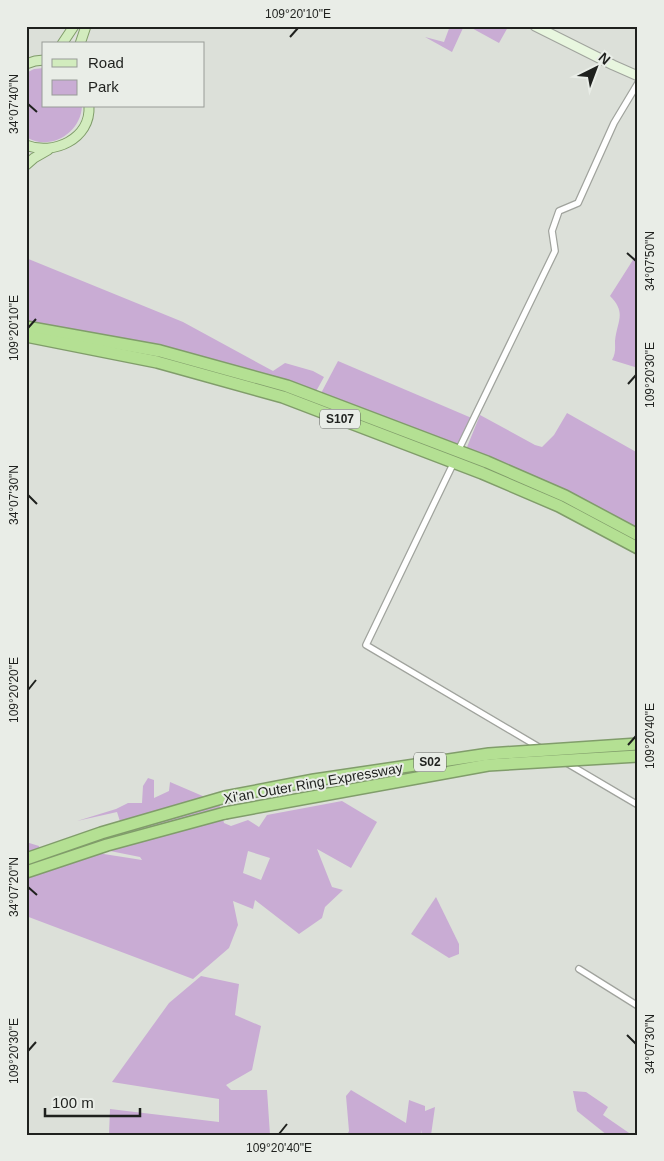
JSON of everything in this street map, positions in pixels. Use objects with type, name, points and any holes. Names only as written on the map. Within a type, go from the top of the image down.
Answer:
[{"type":"highway","name":"S107","points":[[26,327],[160,351],[287,386],[458,451],[565,496],[638,535]]},
{"type":"highway","name":"S107","points":[[26,336],[157,362],[283,397],[454,462],[559,506],[638,548]]},
{"type":"highway","name":"Xi'an Outer Ring Expressway","points":[[26,860],[101,833],[225,797],[314,780],[489,754],[638,744]]},
{"type":"highway","name":"Xi'an Outer Ring Expressway","points":[[26,872],[107,845],[226,813],[488,766],[638,756]]},
{"type":"main road","points":[[63,42],[74,26]]},
{"type":"main road","points":[[81,42],[86,26]]},
{"type":"main road","points":[[26,165],[34,158],[50,149],[64,145],[77,136],[86,124],[89,108]]},
{"type":"main road","points":[[26,144],[34,148],[50,149]]},
{"type":"street","points":[[535,26],[638,76]]},
{"type":"street","points":[[638,82],[614,123],[578,203],[559,211],[552,231],[555,251],[366,645],[638,805]]},
{"type":"street","points":[[579,969],[638,1006]]},
{"type":"green space","points":[[450,26],[462,26],[463,28],[452,52],[425,37],[444,42]]},
{"type":"green space","points":[[468,26],[507,26],[508,27],[499,43]]},
{"type":"green space","points":[[42,68],[42,108],[82,108],[80,116],[70,132],[54,141],[35,141],[26,137],[26,73],[34,69]]},
{"type":"green space","points":[[638,252],[638,368],[612,360],[615,353],[620,312],[610,296]]},
{"type":"green space","points":[[26,258],[183,322],[273,371],[285,363],[313,371],[324,377],[314,395],[26,322]]},
{"type":"green space","points":[[338,361],[474,419],[458,450],[319,397]]},
{"type":"green space","points":[[567,413],[638,453],[638,537],[465,452],[480,415],[542,447],[554,435]]},
{"type":"green space","points":[[148,778],[154,780],[154,798],[169,791],[170,782],[219,803],[224,823],[231,826],[248,820],[259,827],[267,815],[342,801],[377,822],[351,868],[317,849],[332,887],[343,890],[325,907],[322,918],[299,934],[255,900],[253,909],[233,901],[238,925],[229,948],[193,979],[26,916],[26,842],[39,846],[46,868],[91,852],[142,860],[140,857],[100,849],[126,840],[117,812],[77,821],[116,809],[128,803],[142,803],[143,786]],"holes":[[[248,851],[270,858],[261,880],[243,873]]]},
{"type":"green space","points":[[436,897],[459,944],[459,954],[449,958],[411,934]]},
{"type":"green space","points":[[201,976],[239,984],[235,1015],[261,1026],[252,1070],[226,1085],[231,1090],[267,1090],[270,1135],[109,1135],[110,1109],[219,1122],[219,1099],[112,1082],[169,1003]]},
{"type":"green space","points":[[351,1090],[406,1123],[409,1100],[425,1106],[425,1111],[435,1107],[431,1135],[421,1135],[422,1130],[420,1135],[410,1133],[408,1135],[347,1135],[349,1131],[346,1096]]},
{"type":"green space","points":[[573,1091],[586,1092],[608,1107],[603,1115],[632,1135],[607,1135],[577,1111]]}]
